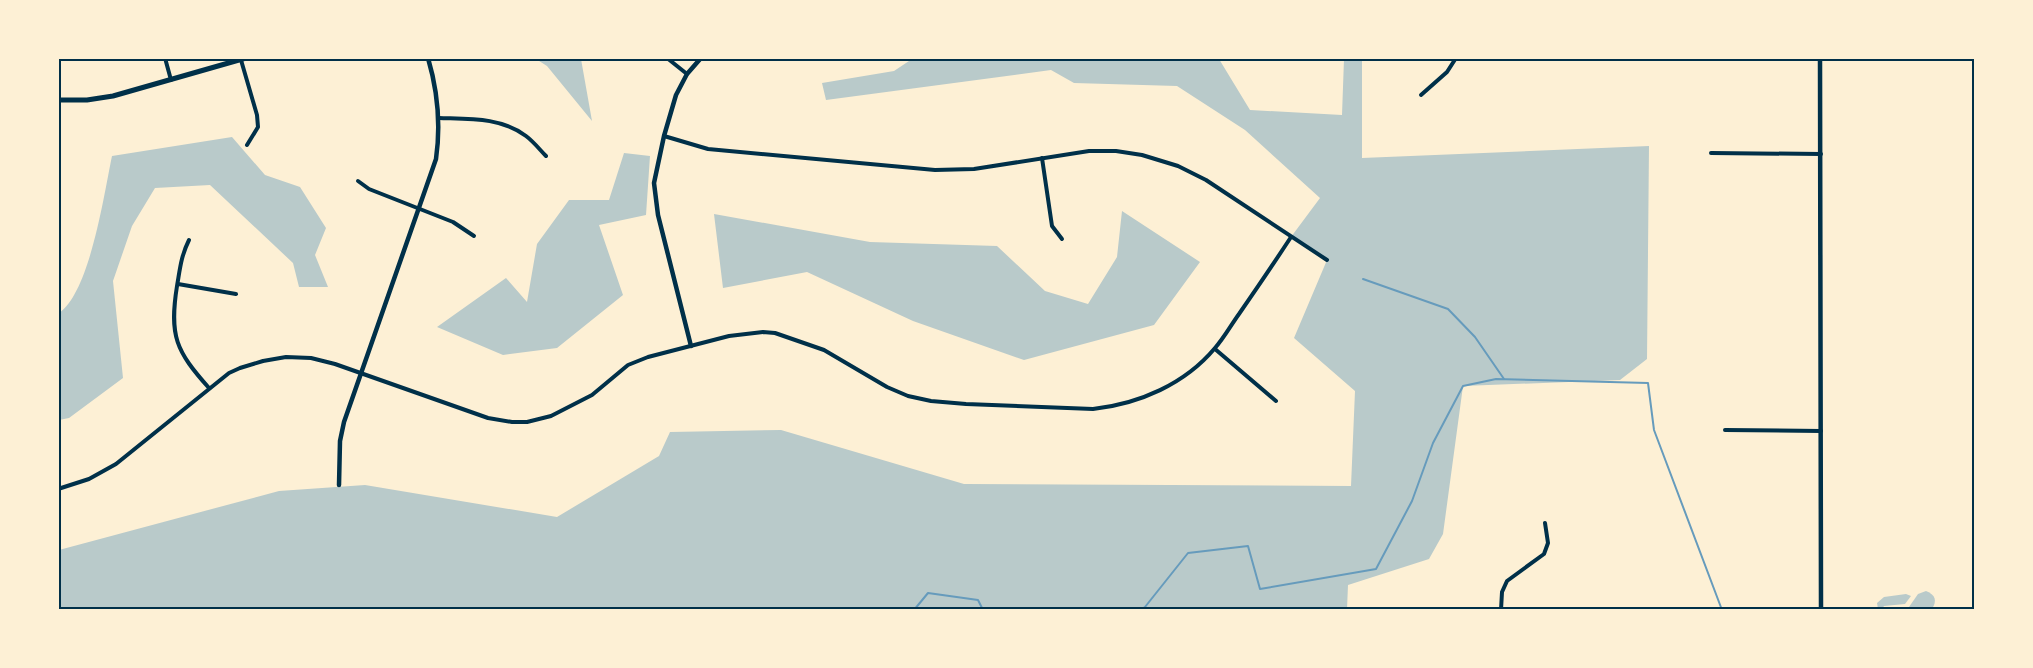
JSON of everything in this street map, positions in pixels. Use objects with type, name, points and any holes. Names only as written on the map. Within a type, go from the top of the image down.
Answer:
[{"type":"main road","points":[[58,100],[87,100],[113,96],[243,59]]},
{"type":"street","points":[[165,58],[171,80]]},
{"type":"street","points":[[339,485],[340,441],[344,422],[436,159],[439,118],[434,80],[428,58]]},
{"type":"street","points":[[667,58],[687,74]]},
{"type":"street","points":[[691,346],[655,198],[655,176],[676,95],[687,74],[701,58]]},
{"type":"street","points":[[1421,95],[1447,72],[1455,58]]},
{"type":"street","points":[[1820,58],[1821,609]]},
{"type":"street","points":[[243,59],[258,127],[247,145]]},
{"type":"street","points":[[439,118],[479,119],[502,124],[525,135],[546,156]]},
{"type":"street","points":[[664,136],[708,149],[935,170],[974,169],[1103,150],[1129,152],[1155,158],[1201,177],[1327,260]]},
{"type":"street","points":[[1711,153],[1821,154]]},
{"type":"street","points":[[1042,158],[1052,226],[1062,239]]},
{"type":"street","points":[[357,181],[369,189],[453,222],[474,236]]},
{"type":"street","points":[[58,489],[89,479],[116,464],[229,373],[274,358],[311,358],[335,364],[488,418],[512,422],[527,422],[552,416],[592,395],[627,365],[648,357],[729,336],[763,332],[775,333],[824,350],[887,387],[908,396],[931,401],[966,405],[1093,409],[1131,402],[1162,389],[1184,375],[1215,349],[1292,237]]},
{"type":"street","points":[[189,240],[181,256],[173,323],[177,342],[188,364],[209,388]]},
{"type":"street","points":[[178,284],[236,294]]},
{"type":"street","points":[[1215,349],[1276,401]]},
{"type":"street","points":[[1725,430],[1821,431]]},
{"type":"street","points":[[1501,609],[1502,592],[1507,581],[1544,554],[1548,543],[1545,524]]},
{"type":"shaded area","points":[[536,59],[581,59],[592,121],[547,66]]},
{"type":"shaded area","points":[[912,59],[1219,59],[1250,110],[1342,115],[1344,59],[1362,59],[1362,158],[1649,146],[1647,359],[1620,380],[1463,386],[1443,534],[1429,559],[1348,585],[1347,609],[59,610],[59,550],[279,491],[365,485],[557,517],[659,456],[670,432],[781,430],[964,484],[1351,486],[1355,391],[1294,338],[1327,260],[1291,237],[1320,198],[1245,130],[1177,86],[1074,83],[1051,70],[826,100],[822,83],[894,71]]},
{"type":"shaded area","points":[[232,137],[265,175],[300,187],[326,228],[315,255],[328,287],[299,287],[293,263],[210,185],[155,188],[132,226],[113,281],[123,378],[69,418],[59,420],[59,313],[70,302],[87,264],[100,217],[112,156]]},
{"type":"shaded area","points":[[624,153],[650,156],[646,215],[599,225],[623,295],[557,348],[503,355],[437,327],[506,278],[527,302],[537,244],[569,200],[609,200]]},
{"type":"shaded area","points":[[1122,211],[1200,262],[1154,325],[1024,360],[913,321],[807,272],[723,288],[714,214],[870,242],[997,246],[1045,291],[1088,304],[1117,257]]},
{"type":"shaded area","points":[[1926,591],[1935,598],[1932,609],[1911,609],[1909,607],[1918,594]]},
{"type":"shaded area","points":[[1906,594],[1911,596],[1905,604],[1884,606],[1878,609],[1877,603],[1884,597]]},
{"type":"waterway","points":[[1363,279],[1448,309],[1475,337],[1504,379]]},
{"type":"waterway","points":[[1140,610],[1145,607],[1188,553],[1248,546],[1260,589],[1376,569],[1412,501],[1433,443],[1463,386],[1496,379],[1648,383],[1654,430],[1722,610]]},
{"type":"waterway","points":[[914,610],[928,593],[978,600],[983,610]]}]
